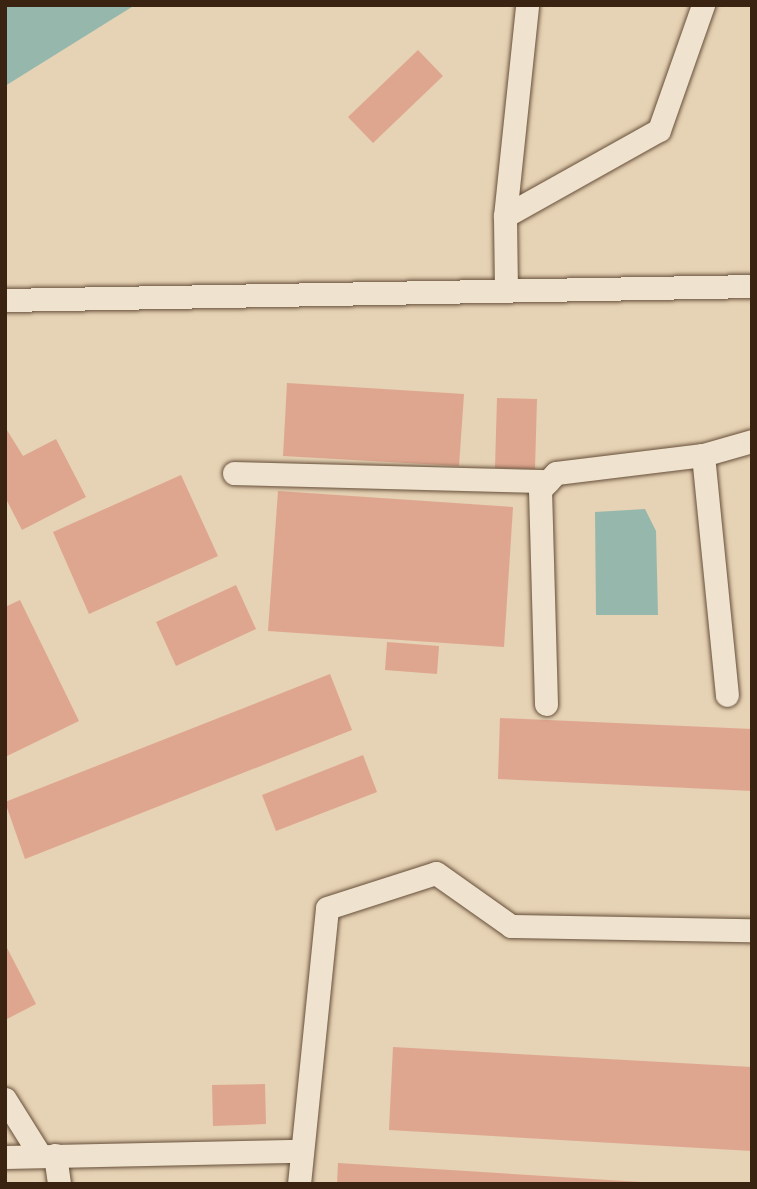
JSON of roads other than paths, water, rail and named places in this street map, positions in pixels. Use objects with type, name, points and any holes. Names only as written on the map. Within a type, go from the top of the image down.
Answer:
[{"type":"street","points":[[506,290],[505,216],[527,5]]},
{"type":"street","points":[[505,216],[659,130],[703,5]]},
{"type":"street","points":[[5,300],[752,286]]},
{"type":"street","points":[[546,704],[538,522],[540,490],[556,473],[703,455],[752,441]]},
{"type":"street","points":[[703,455],[727,695]]},
{"type":"street","points":[[234,473],[548,481]]},
{"type":"street","points":[[299,1184],[327,908],[436,873],[511,926],[752,930]]},
{"type":"street","points":[[5,1099],[48,1155],[59,1184]]},
{"type":"street","points":[[5,1157],[301,1151]]},
{"type":"water","points":[[5,5],[135,5],[5,86]]},
{"type":"water","points":[[645,509],[656,531],[658,615],[596,615],[595,512]]}]
